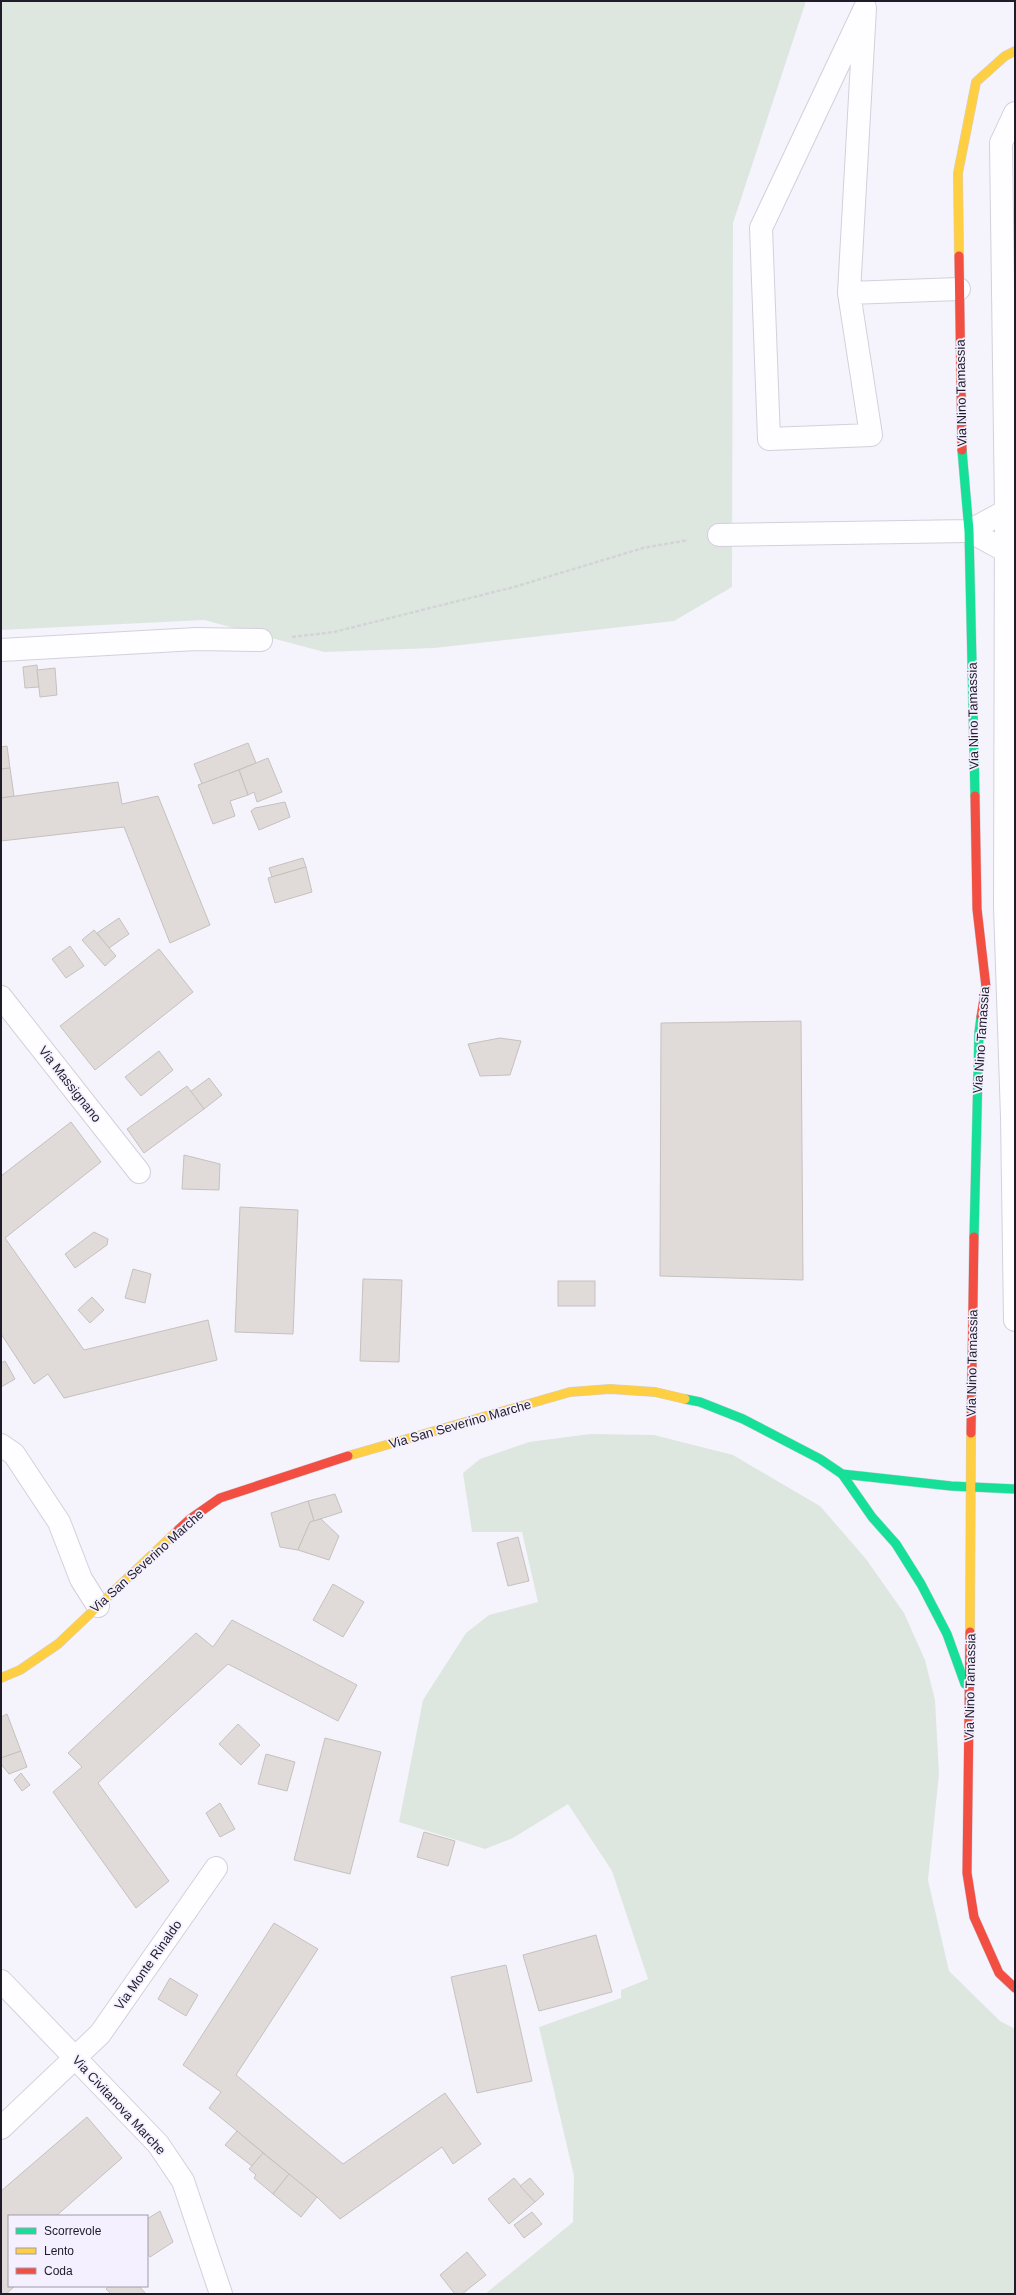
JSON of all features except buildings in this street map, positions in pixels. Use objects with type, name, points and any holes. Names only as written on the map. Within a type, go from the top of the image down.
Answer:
[{"type":"street","points":[[865,8],[850,269],[849,293],[871,435],[768,439],[761,228],[865,8]]},
{"type":"street","name":"Via Nino Tamassia","points":[[1015,51],[1005,56],[976,82],[958,173],[960,428],[969,531],[977,909],[986,987],[979,1032],[970,1387],[972,1488],[968,1873],[974,1917],[999,1973],[1015,1988]]},
{"type":"street","name":"Via Nino Tamassia","points":[[1015,113],[1001,144],[1010,511],[1005,907],[1012,988],[1015,1320]]},
{"type":"street","points":[[849,293],[959,290]]},
{"type":"street","points":[[719,535],[969,531],[1010,511]]},
{"type":"street","points":[[969,531],[1010,551]]},
{"type":"street","points":[[1,650],[196,639],[261,640]]},
{"type":"street","points":[[986,987],[1012,988]]},
{"type":"street","name":"Via Massignano","points":[[1,997],[139,1172]]},
{"type":"street","points":[[979,1032],[1012,1033]]},
{"type":"street","name":"Via San Severino Marche","points":[[1,1678],[20,1670],[58,1644],[190,1520],[220,1498],[322,1464],[570,1392],[610,1389],[655,1392],[700,1402],[743,1419],[820,1459],[842,1474],[972,1488],[1015,1489]]},
{"type":"street","points":[[1,1445],[14,1454],[59,1522],[81,1579],[98,1606]]},
{"type":"street","points":[[842,1474],[872,1517],[896,1544],[922,1584],[947,1634],[970,1700]]},
{"type":"street","name":"Via Monte Rinaldo","points":[[1,2128],[76,2059],[100,2034],[216,1868]]},
{"type":"street","name":"Via Civitanova Marche","points":[[1,1981],[158,2144],[183,2181],[221,2294]]},
{"type":"path","points":[[261,640],[334,632],[514,587],[643,548],[719,535]]},
{"type":"shaded area","points":[[1,1],[806,1],[733,223],[732,587],[674,621],[434,648],[324,652],[204,620],[1,630]]},
{"type":"shaded area","points":[[590,1434],[654,1435],[733,1455],[820,1506],[866,1559],[904,1613],[925,1660],[935,1700],[939,1774],[928,1880],[949,1971],[1000,2021],[1015,2029],[1015,2294],[485,2294],[573,2222],[574,2176],[539,2027],[621,1998],[621,1990],[648,1979],[612,1871],[568,1804],[513,1838],[485,1849],[399,1822],[423,1700],[466,1633],[489,1615],[538,1602],[522,1532],[472,1532],[463,1473],[480,1459],[529,1442]]},
{"type":"traffic: fast","points":[[962,450],[969,531],[975,796]]},
{"type":"traffic: fast","points":[[974,1237],[979,1032],[981,1017]]},
{"type":"traffic: fast","points":[[685,1399],[700,1402],[743,1419],[820,1459],[842,1474],[951,1486],[1015,1489]]},
{"type":"traffic: fast","points":[[842,1474],[872,1517],[896,1544],[921,1584],[947,1634],[965,1684]]},
{"type":"traffic: slow","points":[[959,256],[958,173],[976,82],[1005,56],[1015,51]]},
{"type":"traffic: slow","points":[[348,1456],[570,1392],[610,1389],[655,1392],[685,1399]]},
{"type":"traffic: slow","points":[[970,1632],[971,1433]]},
{"type":"traffic: slow","points":[[1,1678],[20,1670],[58,1644],[178,1530]]},
{"type":"traffic: jam","points":[[959,256],[962,450]]},
{"type":"traffic: jam","points":[[975,796],[977,909],[986,987],[981,1017]]},
{"type":"traffic: jam","points":[[971,1433],[974,1237]]},
{"type":"traffic: jam","points":[[178,1530],[190,1519],[220,1498],[348,1456]]},
{"type":"traffic: jam","points":[[970,1632],[967,1873],[974,1917],[999,1973],[1015,1988]]}]
